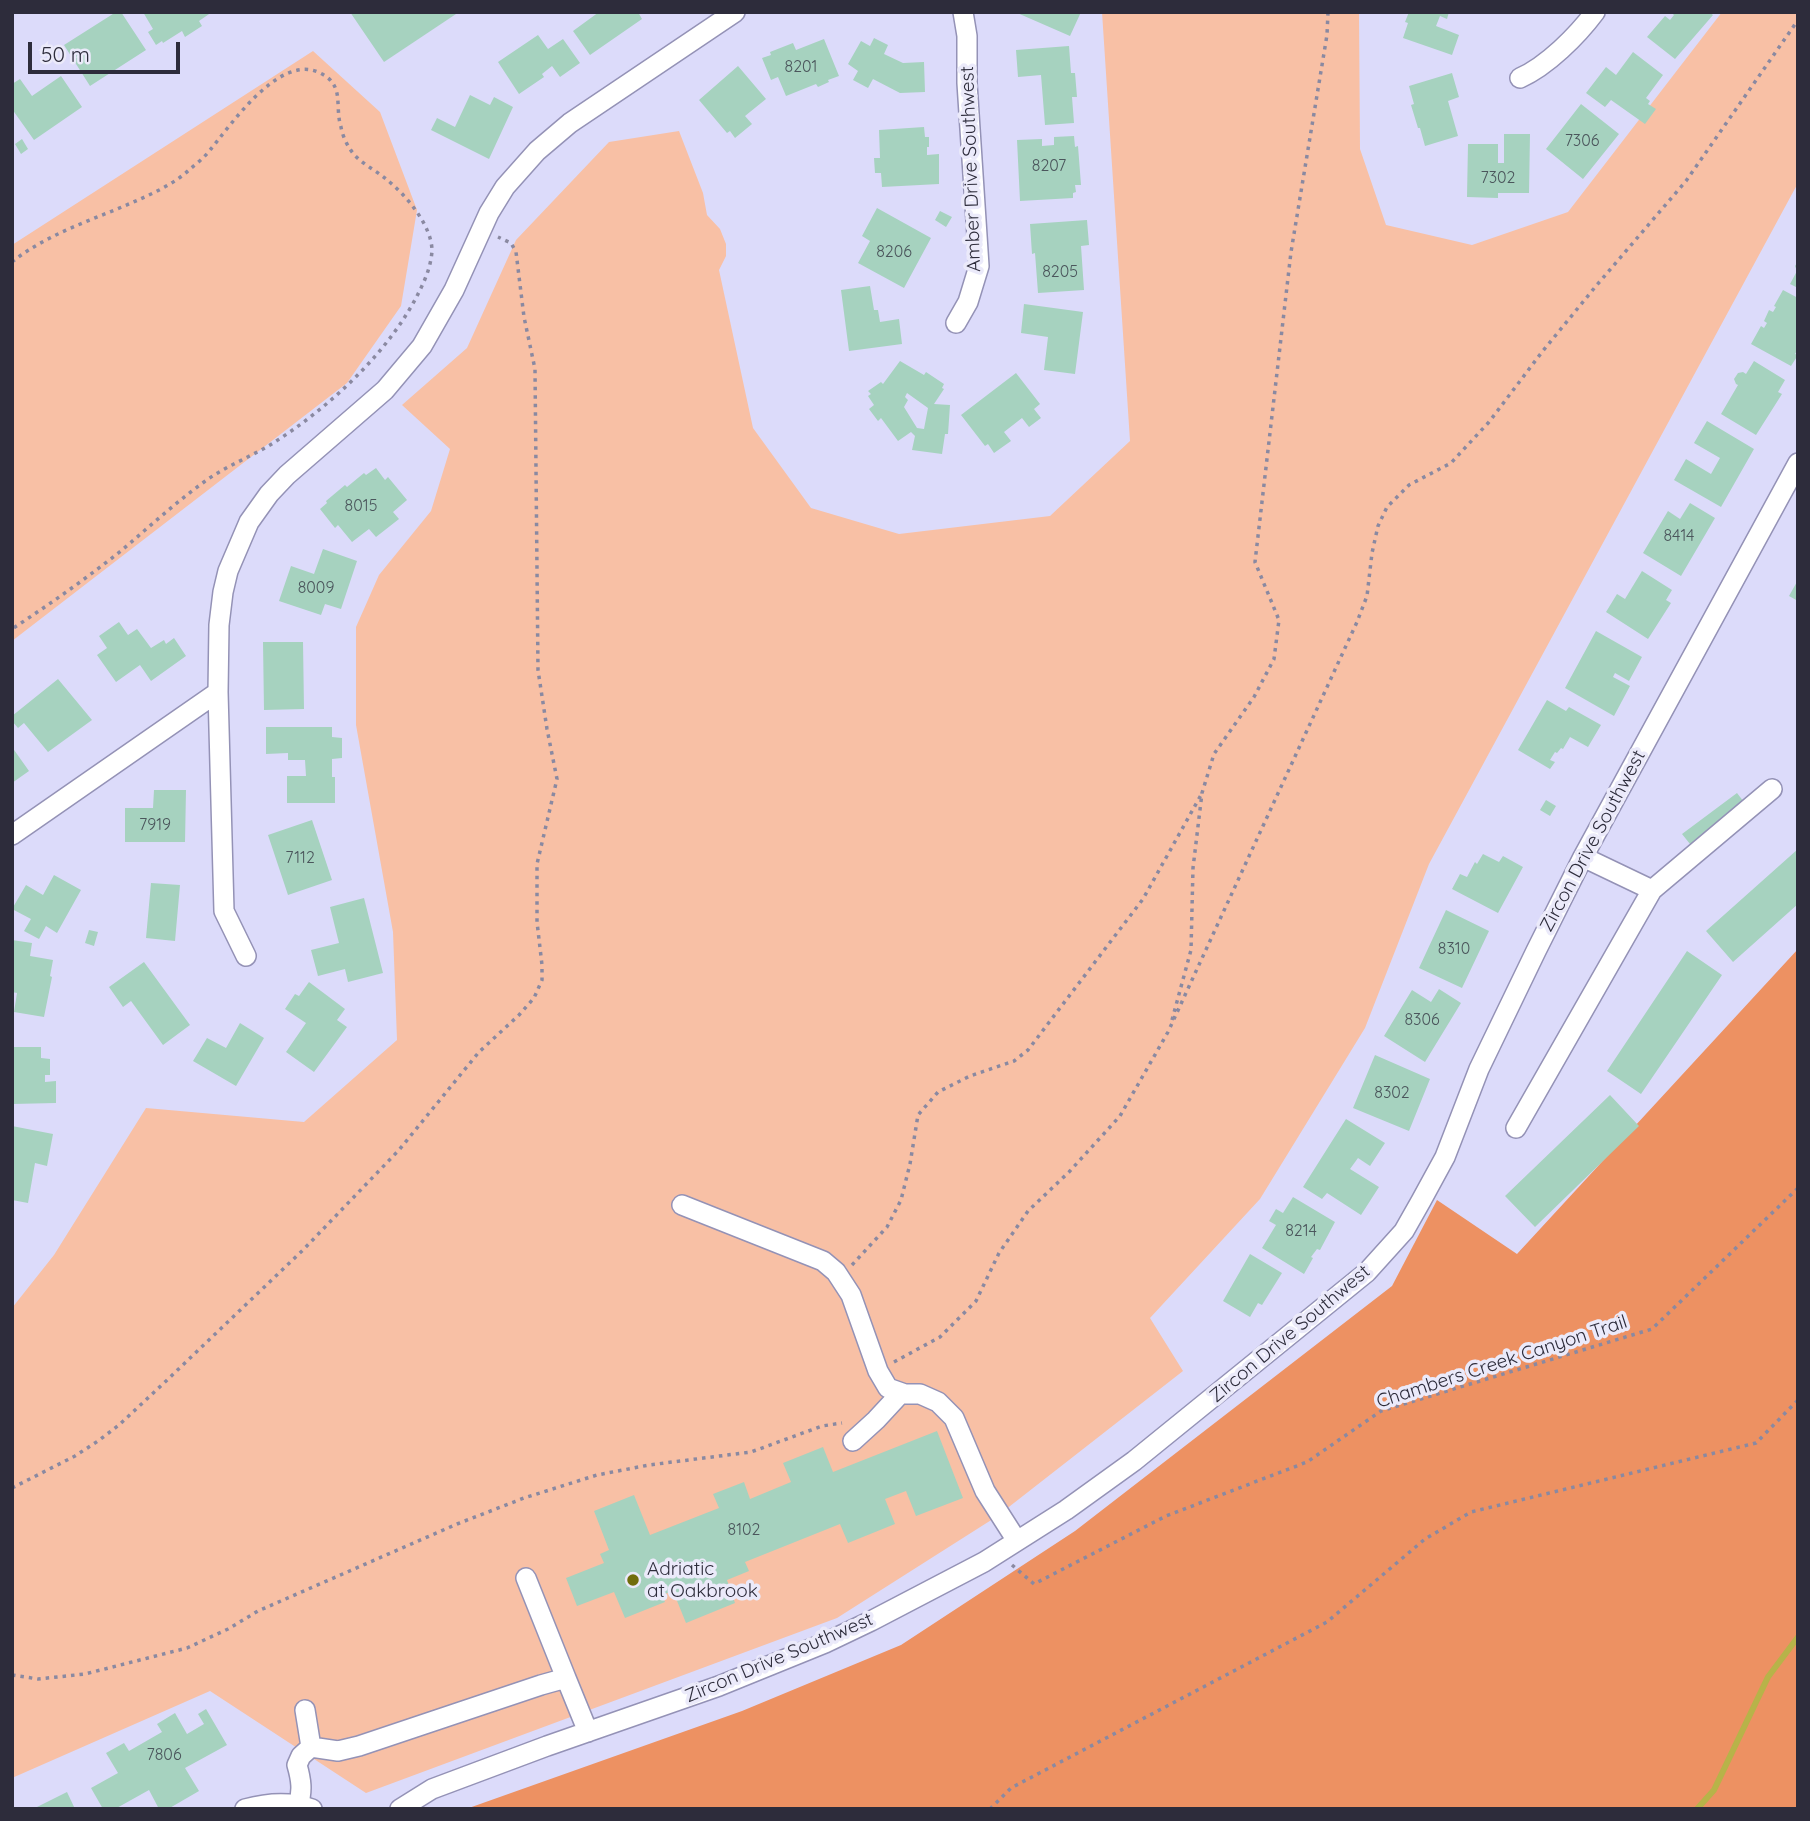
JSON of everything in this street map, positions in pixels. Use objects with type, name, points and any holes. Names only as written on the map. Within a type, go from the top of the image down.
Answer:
[{"type":"street","points":[[246,956],[224,911],[218,692],[219,625],[223,592],[228,571],[249,522],[287,475],[385,390],[422,346],[454,290],[505,187],[537,150],[570,123],[735,12]]},
{"type":"street","name":"Amber Drive Southwest","points":[[956,323],[968,302],[979,266],[967,83],[967,36],[963,12]]},
{"type":"street","points":[[1520,78],[1534,72],[1556,53],[1595,12]]},
{"type":"street","name":"Zircon Drive Southwest","points":[[400,1809],[432,1789],[719,1686],[825,1643],[998,1553],[1066,1510],[1134,1461],[1367,1272],[1404,1231],[1445,1157],[1479,1069],[1583,857],[1793,484],[1798,463]]},
{"type":"street","points":[[12,835],[218,692]]},
{"type":"street","points":[[1516,1128],[1652,890],[1772,789]]},
{"type":"street","points":[[1583,857],[1652,890]]},
{"type":"street","points":[[682,1205],[823,1261],[836,1272],[851,1295],[878,1371],[888,1388],[905,1394],[920,1394],[938,1402],[954,1418],[985,1491],[1017,1541]]},
{"type":"street","points":[[859,1436],[901,1393]]},
{"type":"street","points":[[526,1578],[588,1732]]},
{"type":"street","points":[[311,1747],[338,1751],[359,1746],[566,1678]]},
{"type":"street","points":[[305,1710],[311,1747]]},
{"type":"street","points":[[245,1809],[267,1803],[305,1807],[297,1765],[301,1756],[311,1747]]},
{"type":"path","points":[[1168,1032],[1191,950],[1193,868],[1202,793],[1214,754],[1254,697],[1274,659],[1279,620],[1255,562],[1291,252],[1325,47],[1328,12]]},
{"type":"path","points":[[878,1371],[940,1337],[976,1301],[999,1253],[1028,1211],[1069,1172],[1120,1116],[1168,1032],[1357,622],[1367,596],[1378,526],[1387,507],[1409,485],[1451,463],[1489,422],[1557,333],[1686,181],[1798,20]]},
{"type":"path","points":[[12,262],[38,244],[156,191],[183,176],[208,153],[254,97],[280,77],[300,69],[314,70],[334,84],[338,96],[340,126],[351,150],[363,163],[401,191],[425,226],[432,248],[429,268],[419,292],[395,332],[341,391],[271,444],[206,480],[121,550],[12,629]]},
{"type":"path","points":[[12,1489],[75,1456],[119,1425],[303,1250],[399,1150],[479,1052],[534,998],[542,980],[537,922],[537,864],[557,779],[538,670],[535,369],[524,317],[516,251],[511,243],[481,231]]},
{"type":"path","points":[[840,1278],[887,1227],[901,1200],[918,1115],[938,1092],[970,1076],[1014,1061],[1028,1050],[1143,899],[1202,793]]},
{"type":"path","name":"Chambers Creek Canyon Trail","points":[[998,1553],[1034,1584],[1166,1517],[1307,1462],[1381,1411],[1652,1329],[1798,1188]]},
{"type":"path","points":[[990,1809],[1011,1788],[1327,1622],[1424,1539],[1471,1512],[1756,1443],[1798,1400]]},
{"type":"path","points":[[12,1675],[38,1679],[85,1674],[187,1648],[258,1611],[457,1524],[524,1497],[597,1475],[649,1465],[751,1452],[822,1426],[842,1423],[859,1436]]},
{"type":"shaded area","points":[[1102,12],[1359,12],[1360,149],[1386,225],[1472,245],[1568,212],[1722,12],[1798,12],[1798,183],[1429,864],[1365,1028],[1260,1199],[1150,1318],[1183,1371],[996,1517],[837,1618],[366,1793],[210,1691],[12,1778],[12,1308],[54,1255],[146,1108],[304,1122],[397,1040],[393,932],[356,725],[356,627],[379,575],[431,511],[450,449],[402,405],[467,348],[516,240],[609,142],[679,131],[703,193],[707,215],[720,229],[726,244],[726,256],[719,270],[753,428],[811,508],[899,534],[1050,516],[1130,441]]},
{"type":"shaded area","points":[[313,51],[380,112],[417,210],[401,306],[347,383],[12,641],[12,245]]},
{"type":"shaded area","points":[[1798,949],[1798,1809],[466,1809],[742,1711],[901,1645],[1075,1531],[1392,1286],[1437,1200],[1517,1254]]},
{"type":"building","points":[[116,12],[121,12],[146,50],[90,86],[64,45]]},
{"type":"building","points":[[143,12],[212,12],[199,21],[202,26],[185,37],[182,31],[156,45],[148,32],[153,29]]},
{"type":"building","points":[[350,12],[459,12],[384,62]]},
{"type":"building","points":[[599,12],[638,12],[642,19],[590,55],[573,31]]},
{"type":"building","points":[[1015,12],[1081,12],[1070,36]]},
{"type":"building","points":[[1409,12],[1449,12],[1447,19],[1440,16],[1436,26],[1459,35],[1452,55],[1403,38]]},
{"type":"building","points":[[1671,12],[1709,12],[1713,15],[1675,59],[1647,37],[1665,16],[1670,20],[1674,15]]},
{"type":"building","points":[[538,35],[548,49],[563,39],[580,63],[560,77],[552,66],[542,74],[544,77],[519,94],[498,62]]},
{"type":"building","points":[[874,38],[888,45],[884,54],[903,63],[924,62],[925,92],[900,93],[873,79],[868,88],[853,80],[858,71],[848,64],[861,41],[870,46]]},
{"type":"building","points":[[824,39],[839,76],[818,87],[816,84],[786,96],[778,77],[771,80],[762,58],[793,43],[796,50]]},
{"type":"building","points":[[1069,46],[1071,73],[1075,73],[1077,97],[1072,97],[1074,123],[1045,125],[1041,75],[1018,77],[1016,50]]},
{"type":"building","points":[[1633,52],[1663,75],[1646,98],[1650,101],[1648,104],[1656,109],[1645,124],[1611,100],[1605,107],[1586,93],[1606,67],[1616,75]]},
{"type":"building","points":[[738,66],[766,99],[745,116],[752,124],[735,138],[730,131],[727,133],[699,100]]},
{"type":"building","points":[[1452,73],[1459,97],[1448,101],[1458,136],[1425,146],[1411,105],[1414,104],[1409,86]]},
{"type":"building","points":[[61,76],[82,107],[34,140],[12,109],[12,84],[20,79],[32,96]]},
{"type":"building","points":[[470,95],[490,105],[494,97],[513,107],[489,159],[431,130],[437,118],[455,127]]},
{"type":"building","points":[[1581,104],[1619,134],[1583,179],[1546,149]]},
{"type":"building","points":[[924,127],[925,137],[929,137],[927,155],[939,154],[939,184],[882,187],[881,173],[875,173],[874,158],[880,158],[879,130]]},
{"type":"building","points":[[1504,134],[1530,134],[1529,193],[1498,193],[1498,198],[1467,197],[1468,144],[1498,144],[1498,163],[1504,163]]},
{"type":"building","points":[[1074,136],[1075,147],[1078,146],[1081,185],[1075,185],[1073,198],[1020,201],[1017,140],[1042,139],[1042,146],[1054,145],[1054,137]]},
{"type":"building","points":[[22,139],[28,149],[21,154],[15,144]]},
{"type":"building","points":[[877,208],[931,238],[904,288],[858,263],[870,241],[862,236]]},
{"type":"building","points":[[940,211],[952,217],[946,227],[935,220]]},
{"type":"building","points":[[1087,220],[1089,245],[1081,246],[1084,290],[1038,293],[1030,224]]},
{"type":"building","points":[[1798,261],[1798,288],[1790,284],[1797,271],[1795,266]]},
{"type":"building","points":[[870,286],[874,310],[878,310],[880,322],[899,319],[902,344],[849,351],[841,290]]},
{"type":"building","points":[[1783,290],[1798,298],[1798,349],[1795,354],[1798,355],[1791,366],[1751,344],[1761,326],[1764,328],[1767,323],[1764,321],[1769,310],[1773,312]]},
{"type":"building","points":[[1024,304],[1083,312],[1075,374],[1044,370],[1048,337],[1021,333]]},
{"type":"building","points":[[900,361],[924,375],[926,372],[944,384],[944,389],[934,404],[950,405],[948,434],[945,434],[942,454],[912,450],[915,436],[911,432],[898,441],[881,418],[878,421],[869,409],[874,405],[868,391],[881,382],[883,384]],"holes":[[[907,393],[928,408],[924,429],[917,428],[904,407],[908,400],[905,397]]]},
{"type":"building","points":[[1754,361],[1785,380],[1778,392],[1782,394],[1756,435],[1721,414],[1738,385],[1734,379],[1738,373],[1746,374]]},
{"type":"building","points":[[1016,373],[1040,404],[1034,409],[1041,418],[1029,427],[1022,418],[1004,432],[1011,441],[994,453],[988,444],[985,446],[961,415]]},
{"type":"building","points":[[1707,421],[1754,449],[1721,507],[1674,480],[1686,459],[1711,474],[1720,458],[1694,443]]},
{"type":"building","points":[[376,468],[385,480],[388,477],[407,500],[393,512],[399,519],[376,537],[369,529],[352,542],[338,525],[335,528],[320,509],[345,485],[347,487],[364,473],[366,475]]},
{"type":"building","points":[[1690,503],[1715,518],[1681,576],[1643,553],[1668,511],[1680,519]]},
{"type":"building","points":[[323,549],[357,561],[341,609],[325,604],[321,615],[279,601],[291,566],[314,574]]},
{"type":"building","points":[[1642,571],[1672,590],[1666,600],[1671,603],[1648,639],[1606,612],[1617,594],[1625,599]]},
{"type":"building","points":[[1798,580],[1798,601],[1789,596]]},
{"type":"building","points":[[119,622],[128,635],[137,629],[151,648],[164,640],[166,644],[174,638],[186,656],[151,681],[140,665],[116,682],[97,655],[107,648],[99,636]]},
{"type":"building","points":[[1596,631],[1642,657],[1629,681],[1615,673],[1613,677],[1630,686],[1614,716],[1565,688]]},
{"type":"building","points":[[263,642],[303,642],[304,709],[264,710]]},
{"type":"building","points":[[58,679],[92,720],[48,752],[24,723],[18,728],[12,721],[12,716]]},
{"type":"building","points":[[1547,700],[1566,711],[1569,707],[1601,725],[1588,747],[1570,737],[1563,749],[1555,752],[1550,760],[1555,762],[1550,769],[1518,750]]},
{"type":"building","points":[[266,727],[332,727],[332,737],[342,738],[342,758],[332,759],[335,803],[287,803],[287,776],[306,776],[305,760],[288,760],[288,753],[266,754]]},
{"type":"building","points":[[12,747],[29,771],[12,783]]},
{"type":"building","points":[[154,790],[186,790],[185,842],[125,842],[125,808],[153,808]]},
{"type":"building","points":[[1737,793],[1747,806],[1694,849],[1682,834]]},
{"type":"building","points":[[1546,800],[1556,806],[1550,816],[1540,810]]},
{"type":"building","points":[[312,820],[332,880],[288,895],[268,835]]},
{"type":"building","points":[[1798,849],[1798,904],[1733,962],[1706,931]]},
{"type":"building","points":[[1483,854],[1499,862],[1503,856],[1523,867],[1498,913],[1452,889],[1460,874],[1467,877]]},
{"type":"building","points":[[54,875],[81,890],[57,933],[46,926],[39,939],[24,931],[31,919],[12,909],[26,885],[43,895]]},
{"type":"building","points":[[151,883],[180,885],[175,941],[146,938]]},
{"type":"building","points":[[364,898],[383,973],[348,982],[345,969],[318,976],[311,950],[339,943],[330,907]]},
{"type":"building","points":[[1446,910],[1489,931],[1462,988],[1419,968]]},
{"type":"building","points":[[89,930],[98,932],[94,946],[85,943]]},
{"type":"building","points":[[12,940],[32,943],[30,956],[53,960],[44,1017],[14,1012],[17,993],[12,992]]},
{"type":"building","points":[[1687,951],[1722,975],[1641,1094],[1607,1071]]},
{"type":"building","points":[[144,962],[190,1025],[163,1045],[131,1001],[123,1007],[109,987]]},
{"type":"building","points":[[309,982],[345,1009],[337,1020],[347,1027],[314,1072],[286,1052],[306,1023],[285,1009],[295,994],[299,996]]},
{"type":"building","points":[[1439,989],[1461,1003],[1425,1062],[1384,1036],[1412,990],[1431,1002]]},
{"type":"building","points":[[240,1023],[264,1038],[236,1086],[193,1061],[207,1038],[226,1048]]},
{"type":"building","points":[[12,1047],[41,1047],[41,1058],[50,1059],[50,1075],[45,1075],[45,1082],[56,1081],[56,1103],[12,1104]]},
{"type":"building","points":[[1375,1055],[1430,1079],[1409,1131],[1353,1108]]},
{"type":"building","points":[[1610,1095],[1639,1126],[1535,1227],[1505,1196]]},
{"type":"building","points":[[1346,1119],[1385,1143],[1370,1166],[1358,1158],[1350,1169],[1379,1187],[1361,1215],[1327,1193],[1322,1199],[1303,1187]]},
{"type":"building","points":[[12,1126],[53,1134],[47,1166],[35,1163],[28,1203],[12,1200]]},
{"type":"building","points":[[1293,1197],[1335,1222],[1320,1250],[1317,1249],[1311,1257],[1313,1258],[1304,1274],[1262,1248],[1276,1225],[1269,1221],[1276,1209],[1283,1213]]},
{"type":"building","points":[[1250,1254],[1282,1273],[1262,1305],[1258,1303],[1250,1317],[1223,1301]]},
{"type":"building","points":[[937,1431],[963,1498],[916,1516],[906,1491],[885,1499],[895,1524],[848,1543],[840,1524],[745,1562],[749,1571],[727,1580],[735,1603],[686,1623],[673,1591],[662,1595],[665,1602],[625,1618],[614,1592],[577,1606],[566,1578],[604,1563],[600,1554],[609,1550],[594,1511],[634,1495],[650,1535],[719,1508],[713,1494],[744,1482],[750,1499],[791,1482],[783,1463],[823,1447],[833,1472]]},
{"type":"building","points":[[206,1709],[227,1745],[185,1768],[199,1791],[168,1809],[159,1809],[149,1790],[115,1809],[103,1809],[91,1788],[118,1773],[106,1753],[124,1743],[129,1751],[162,1732],[157,1724],[175,1713],[187,1734],[204,1724],[198,1714]]},
{"type":"building","points":[[67,1792],[75,1809],[33,1809]]},
{"type":"waterway","points":[[1697,1809],[1714,1790],[1768,1677],[1798,1637]]},
{"type":"place","name":"Adriatic at Oakbrook","points":[[633,1580]]}]
